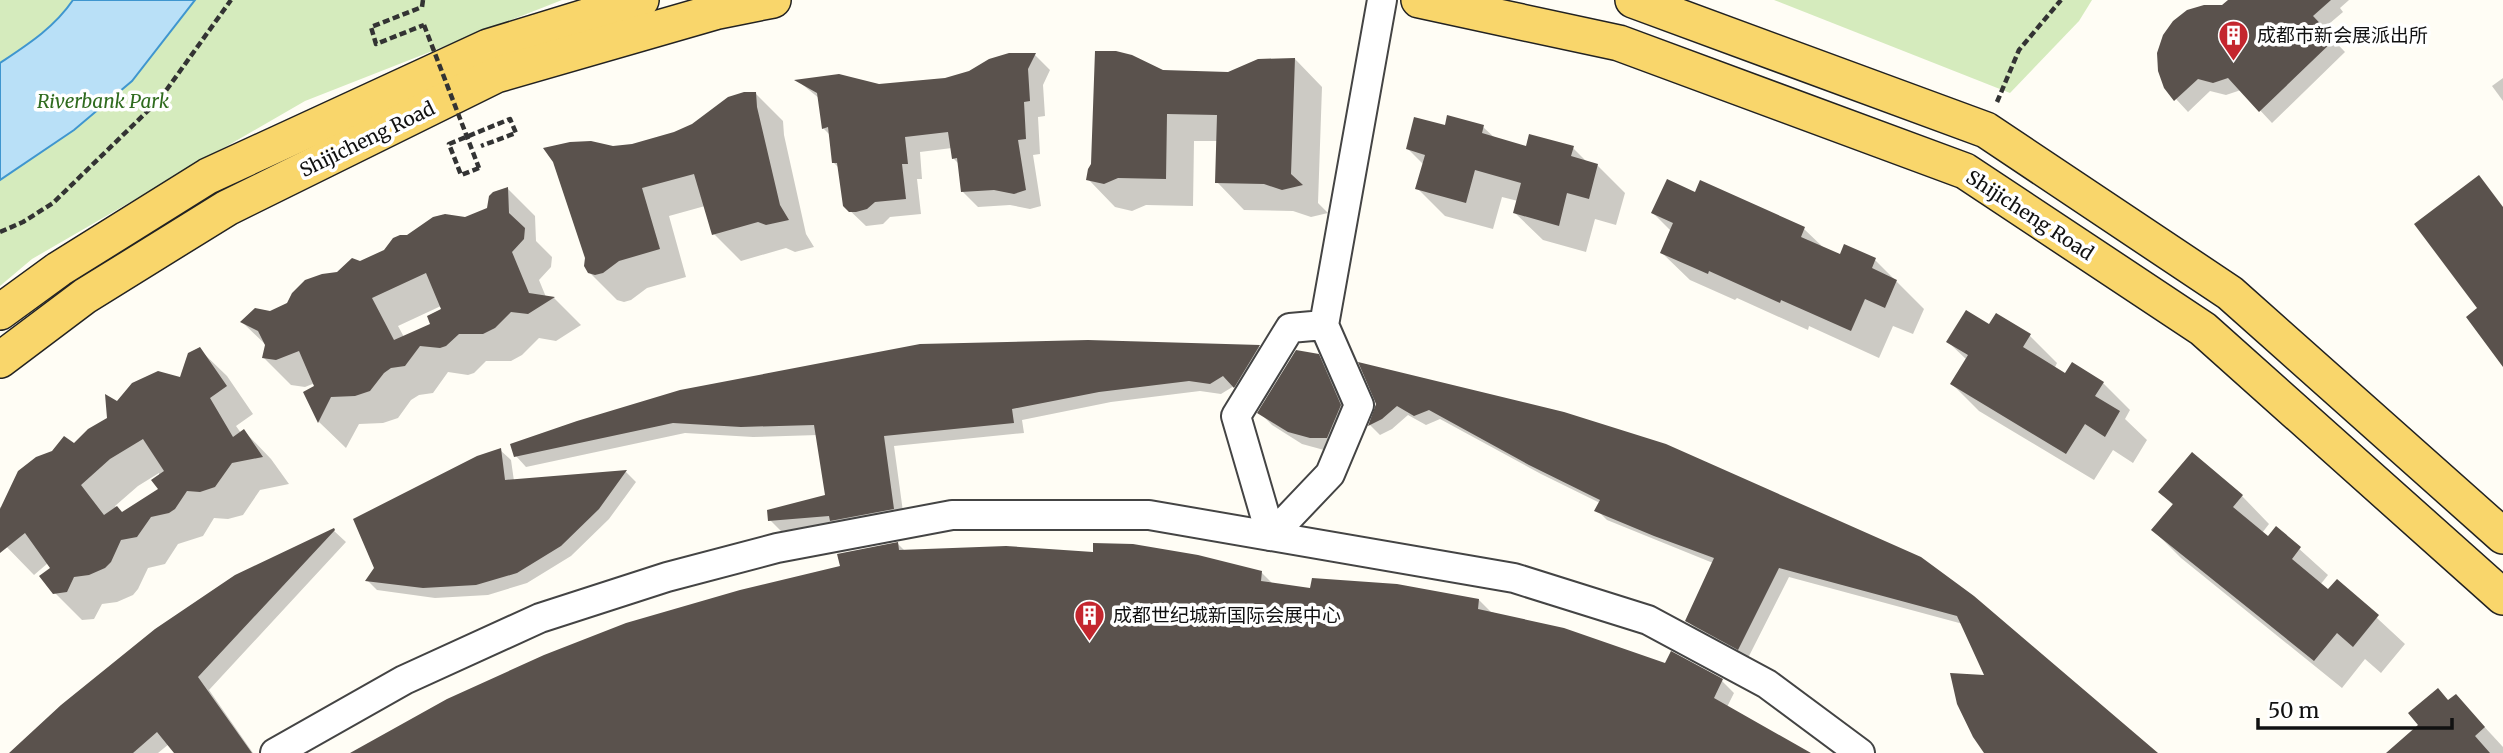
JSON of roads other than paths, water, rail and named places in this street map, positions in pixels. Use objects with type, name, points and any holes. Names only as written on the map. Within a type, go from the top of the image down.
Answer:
[{"type":"main road","name":"Shijicheng Road","points":[[0,312],[59,269],[208,176],[488,47],[641,0]]},
{"type":"main road","name":"Shijicheng Road","points":[[0,360],[85,296],[227,208],[496,75],[718,11],[773,0]]},
{"type":"main road","name":"Shijicheng Road","points":[[1419,0],[1619,43],[1965,171],[2203,329],[2503,597]]},
{"type":"main road","points":[[1633,0],[1986,130],[2230,293],[2503,536]]},
{"type":"street","points":[[1271,536],[1331,474],[1359,405],[1324,325],[1382,0]]},
{"type":"street","points":[[1271,536],[1236,416],[1290,328],[1324,325]]},
{"type":"street","points":[[275,753],[404,680],[540,618],[667,577],[777,548],[951,515],[1149,515],[1514,578],[1648,620],[1766,684],[1860,753]]},
{"type":"water","points":[[73,0],[195,0],[132,81],[74,130],[0,180],[0,63],[49,27]]},
{"type":"place","name":"成都市新会展派出所","points":[[2234,62]]},
{"type":"place","name":"成都世纪城新国际会展中心","points":[[1090,642]]},
{"type":"park label","name":"Riverbank Park","points":[[103,101]]}]
